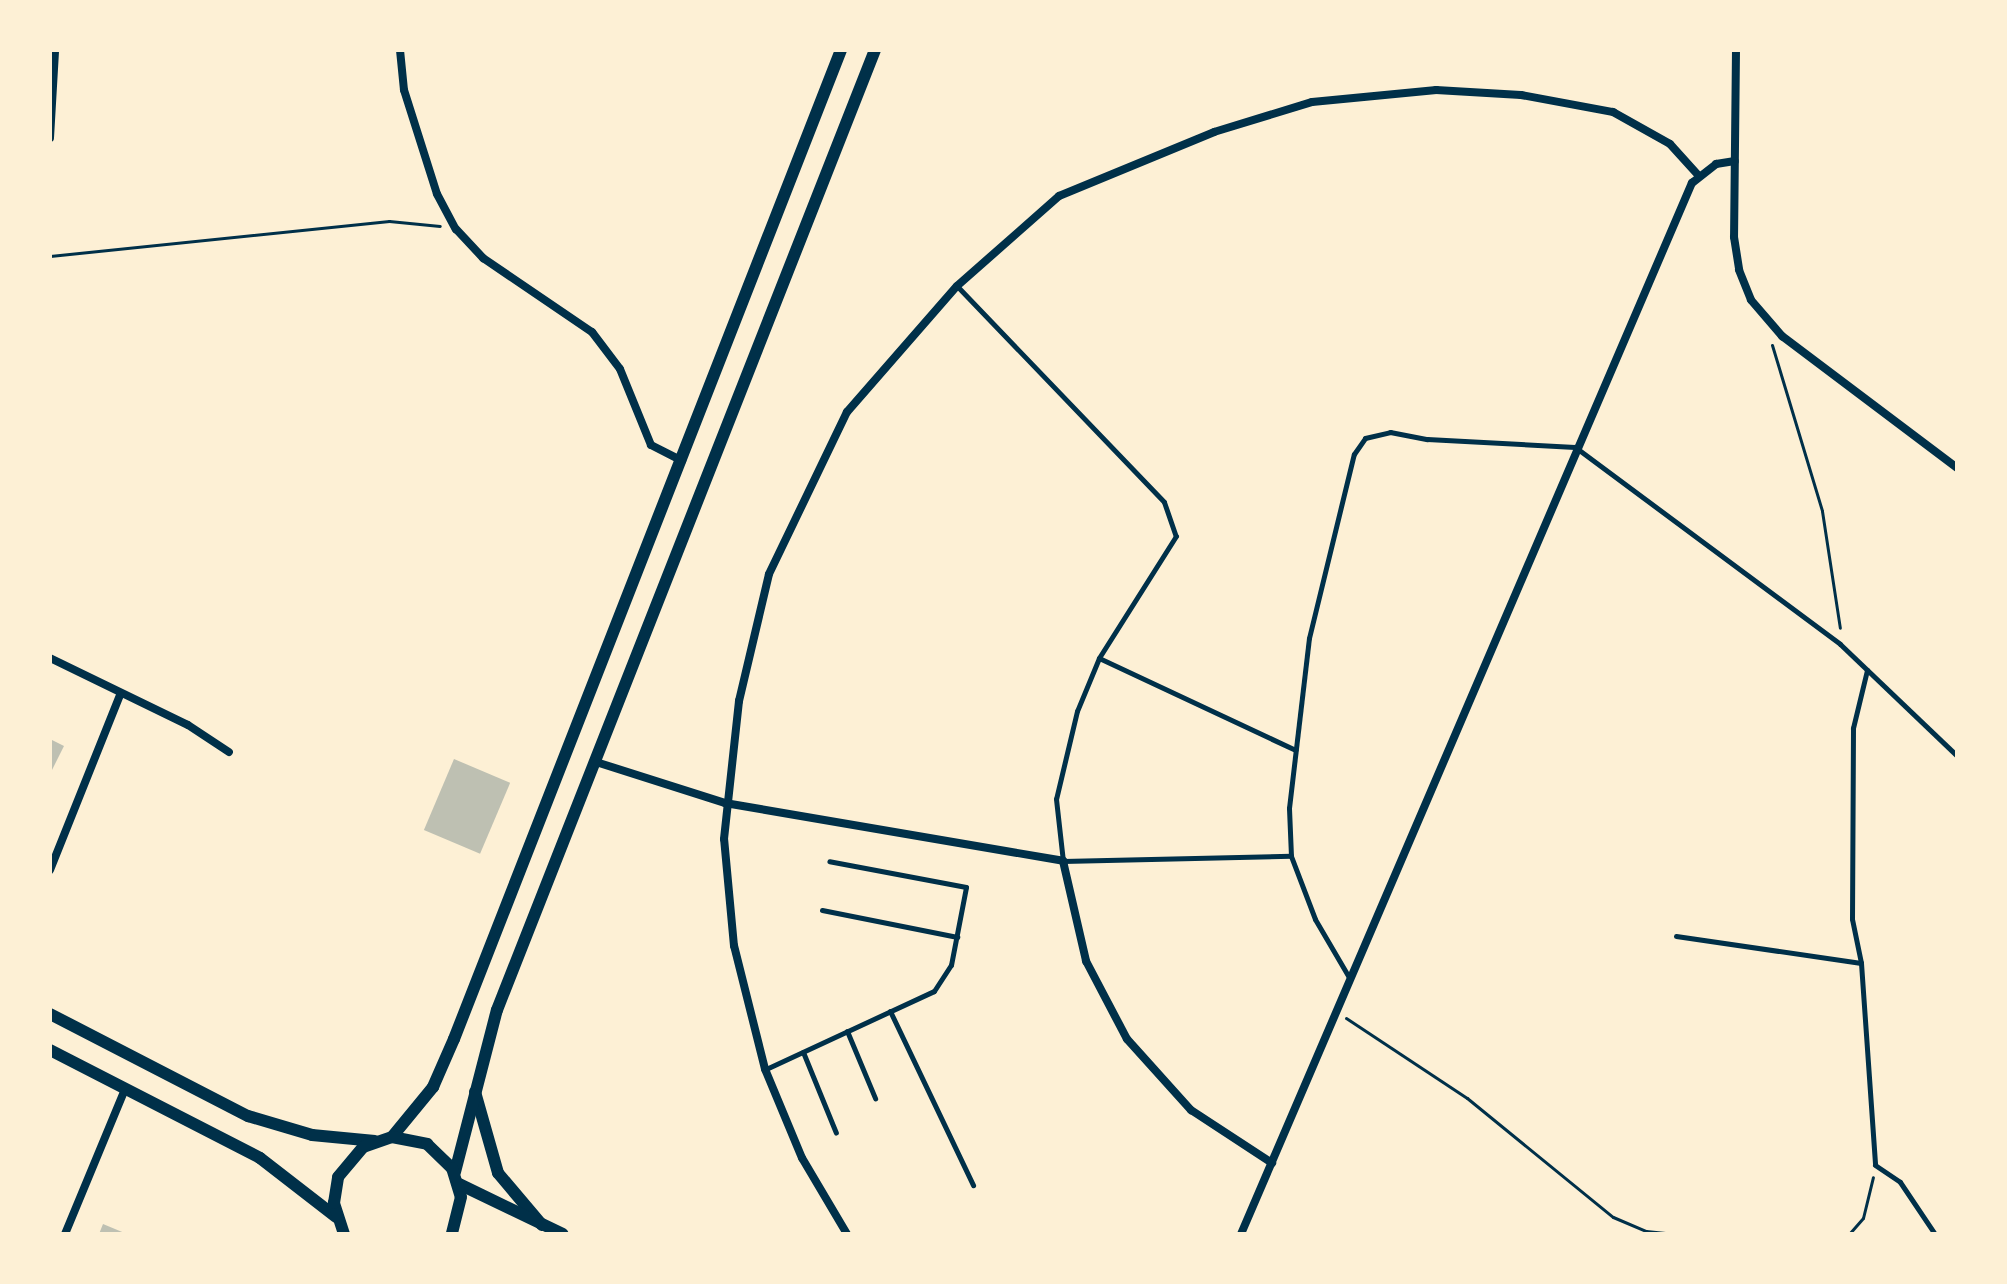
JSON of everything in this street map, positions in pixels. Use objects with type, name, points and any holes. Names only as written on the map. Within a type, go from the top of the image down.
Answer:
[{"type":"street","points":[[50,138],[55,50]]},
{"type":"street","points":[[400,50],[404,90],[437,194],[456,229],[483,258],[592,332],[620,369],[651,445],[683,462]]},
{"type":"street","points":[[392,1137],[433,1087],[454,1039],[683,462],[841,50]]},
{"type":"street","points":[[452,1234],[461,1210],[457,1178],[475,1088],[497,1010],[875,50]]},
{"type":"street","points":[[1736,50],[1735,161],[1739,270],[1770,325],[1957,468]]},
{"type":"street","points":[[847,1234],[802,1158],[765,1069],[733,934],[725,803],[739,701],[769,574],[847,412],[957,286],[1059,196],[1214,132],[1312,102],[1436,90],[1521,95],[1613,112],[1670,144],[1698,175]]},
{"type":"street","points":[[1241,1234],[1575,447],[1698,175],[1716,164],[1735,161]]},
{"type":"street","points":[[50,658],[120,695],[188,725],[229,752]]},
{"type":"street","points":[[50,870],[120,695]]},
{"type":"street","points":[[596,762],[725,803],[1063,861],[1086,961],[1127,1039],[1191,1110],[1272,1163]]},
{"type":"street","points":[[50,843],[60,847]]},
{"type":"street","points":[[50,1014],[248,1116],[312,1135],[375,1141],[392,1137],[427,1144],[457,1178],[563,1234]]},
{"type":"street","points":[[50,1050],[260,1158],[336,1217]]},
{"type":"street","points":[[475,1088],[498,1173],[542,1225]]},
{"type":"street","points":[[65,1234],[125,1089]]},
{"type":"street","points":[[344,1234],[336,1217],[334,1190],[344,1165],[375,1141]]},
{"type":"lane","points":[[957,286],[1164,502],[1176,536],[1099,658],[1077,711],[1056,799],[1063,861],[1291,856]]},
{"type":"lane","points":[[1350,979],[1315,919],[1291,856],[1289,808],[1309,638],[1354,454],[1365,438],[1390,432],[1427,439],[1575,447],[1840,644],[1957,756]]},
{"type":"lane","points":[[1099,658],[1295,750]]},
{"type":"lane","points":[[1867,670],[1852,739],[1852,919],[1861,963],[1875,1165],[1900,1182],[1935,1234]]},
{"type":"lane","points":[[765,1069],[890,1011],[941,983],[957,937],[966,887],[829,861]]},
{"type":"lane","points":[[822,910],[957,937]]},
{"type":"lane","points":[[1676,936],[1861,963]]},
{"type":"lane","points":[[890,1011],[973,1185]]},
{"type":"lane","points":[[847,1031],[875,1098]]},
{"type":"lane","points":[[803,1052],[836,1133]]},
{"type":"path","points":[[50,256],[389,221],[456,229]]},
{"type":"path","points":[[1770,325],[1773,352],[1825,524],[1840,644]]},
{"type":"path","points":[[1336,1011],[1467,1098],[1613,1217],[1646,1231],[1675,1234]]},
{"type":"path","points":[[1849,1234],[1863,1218],[1875,1165]]},
{"type":"building","points":[[50,739],[64,746],[50,774]]},
{"type":"building","points":[[454,759],[510,783],[480,854],[424,830]]},
{"type":"building","points":[[103,1224],[127,1234],[99,1234]]}]
